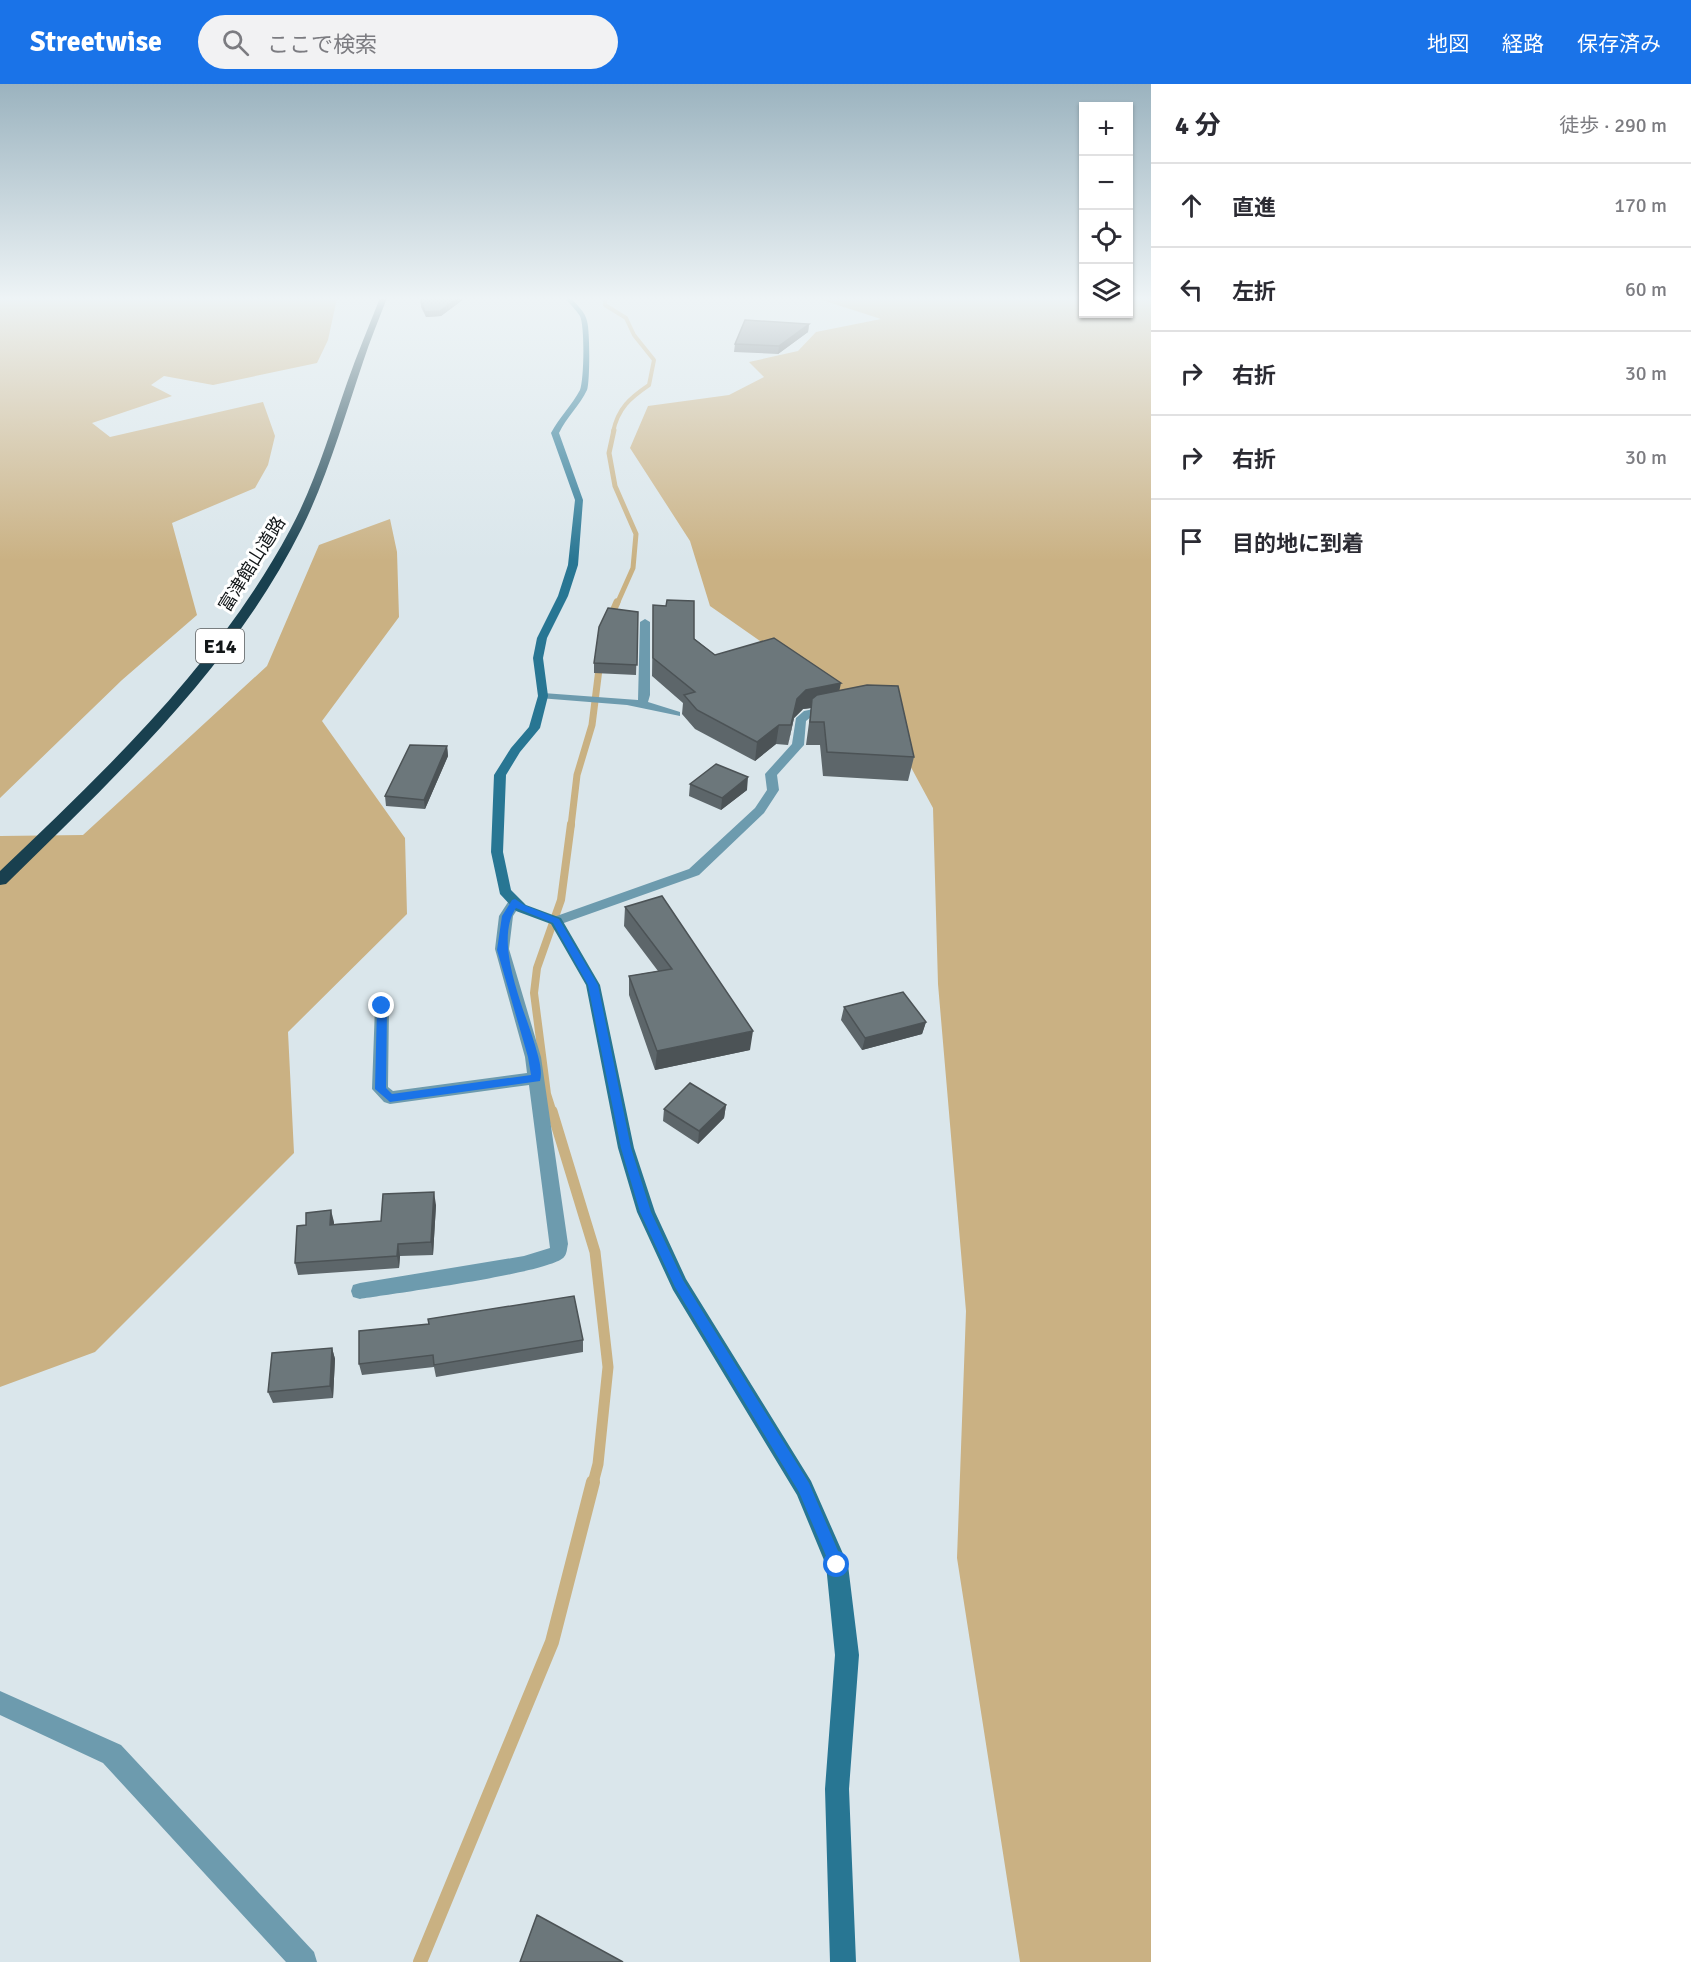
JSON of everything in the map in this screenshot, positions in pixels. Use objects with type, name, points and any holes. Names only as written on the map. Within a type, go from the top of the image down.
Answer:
[{"type":"highway","name":"富津館山道路","points":[[0,880],[127,754],[204,665],[262,586],[295,531],[313,491],[350,386]]},
{"type":"street","points":[[584,386],[555,433],[579,500],[570,575],[563,596],[542,638],[538,658],[543,696],[534,728],[515,750],[500,774],[497,852],[505,891],[521,908],[556,921],[593,985],[626,1148],[646,1212],[679,1284],[804,1488],[837,1565],[847,1655],[837,1789],[843,1962]]},
{"type":"street","points":[[642,703],[645,694],[645,622]]},
{"type":"street","points":[[543,696],[642,703],[676,714]]},
{"type":"street","points":[[556,921],[694,872],[760,810],[773,790],[771,774],[798,745],[800,720],[808,712],[843,706]]},
{"type":"street","points":[[360,1291],[524,1264],[550,1257],[558,1252],[559,1244],[533,1057],[502,950],[506,916],[515,902]]},
{"type":"street","points":[[382,1006],[380,1089],[390,1098],[536,1078]]},
{"type":"street","points":[[0,1703],[112,1754],[304,1962]]},
{"type":"shaded area","points":[[0,386],[152,386],[172,396],[92,423],[110,437],[263,402],[275,436],[268,465],[255,488],[172,523],[197,615],[122,680],[0,798]]},
{"type":"shaded area","points":[[747,386],[1151,386],[1151,1962],[1020,1962],[957,1558],[966,1311],[938,984],[933,808],[893,734],[710,606],[690,541],[630,448],[648,406],[729,395]]},
{"type":"shaded area","points":[[390,519],[397,552],[399,617],[322,721],[405,838],[407,914],[288,1032],[294,1153],[95,1352],[0,1387],[0,836],[83,835],[267,666],[319,545]]},
{"type":"building","points":[[667,600],[694,601],[694,639],[715,655],[774,638],[841,683],[806,690],[797,699],[791,725],[779,725],[757,742],[697,710],[684,695],[695,692],[653,658],[653,605],[666,606]]},
{"type":"building","points":[[608,608],[638,612],[637,665],[594,663],[599,627]]},
{"type":"building","points":[[867,685],[898,686],[914,757],[827,752],[824,722],[810,722],[812,699],[817,695]]},
{"type":"building","points":[[410,745],[447,746],[424,800],[385,796]]},
{"type":"building","points":[[716,764],[748,777],[722,798],[690,784]]},
{"type":"building","points":[[662,896],[753,1031],[657,1051],[629,976],[672,969],[625,907]]},
{"type":"building","points":[[903,992],[926,1022],[865,1038],[844,1007]]},
{"type":"building","points":[[690,1083],[726,1105],[699,1131],[664,1109]]},
{"type":"building","points":[[434,1192],[431,1242],[398,1244],[397,1256],[295,1263],[297,1226],[306,1225],[306,1213],[331,1210],[330,1225],[381,1221],[383,1194]]},
{"type":"building","points":[[574,1296],[583,1340],[434,1365],[433,1355],[359,1364],[359,1331],[429,1324],[428,1319]]},
{"type":"building","points":[[332,1348],[330,1386],[268,1392],[272,1353]]},
{"type":"building","points":[[537,1915],[623,1962],[520,1962]]},
{"type":"waterway","points":[[613,432],[618,416],[626,404],[648,386]]},
{"type":"waterway","points":[[614,430],[609,453],[615,486],[636,534],[633,568],[617,604]]},
{"type":"waterway","points":[[610,618],[617,602]]},
{"type":"waterway","points":[[571,826],[577,775],[592,725],[600,661]]},
{"type":"waterway","points":[[553,1113],[547,1094],[534,993],[537,968],[561,900],[571,824]]},
{"type":"waterway","points":[[552,1111],[595,1252],[608,1367],[598,1464],[593,1483]]},
{"type":"waterway","points":[[420,1962],[552,1642],[593,1482]]},
{"type":"route","points":[[382,1006],[380,1089],[390,1098],[536,1078],[533,1057],[502,950],[506,916],[515,902],[521,908],[556,921],[593,985],[626,1148],[646,1212],[679,1284],[804,1488],[837,1565]]}]
